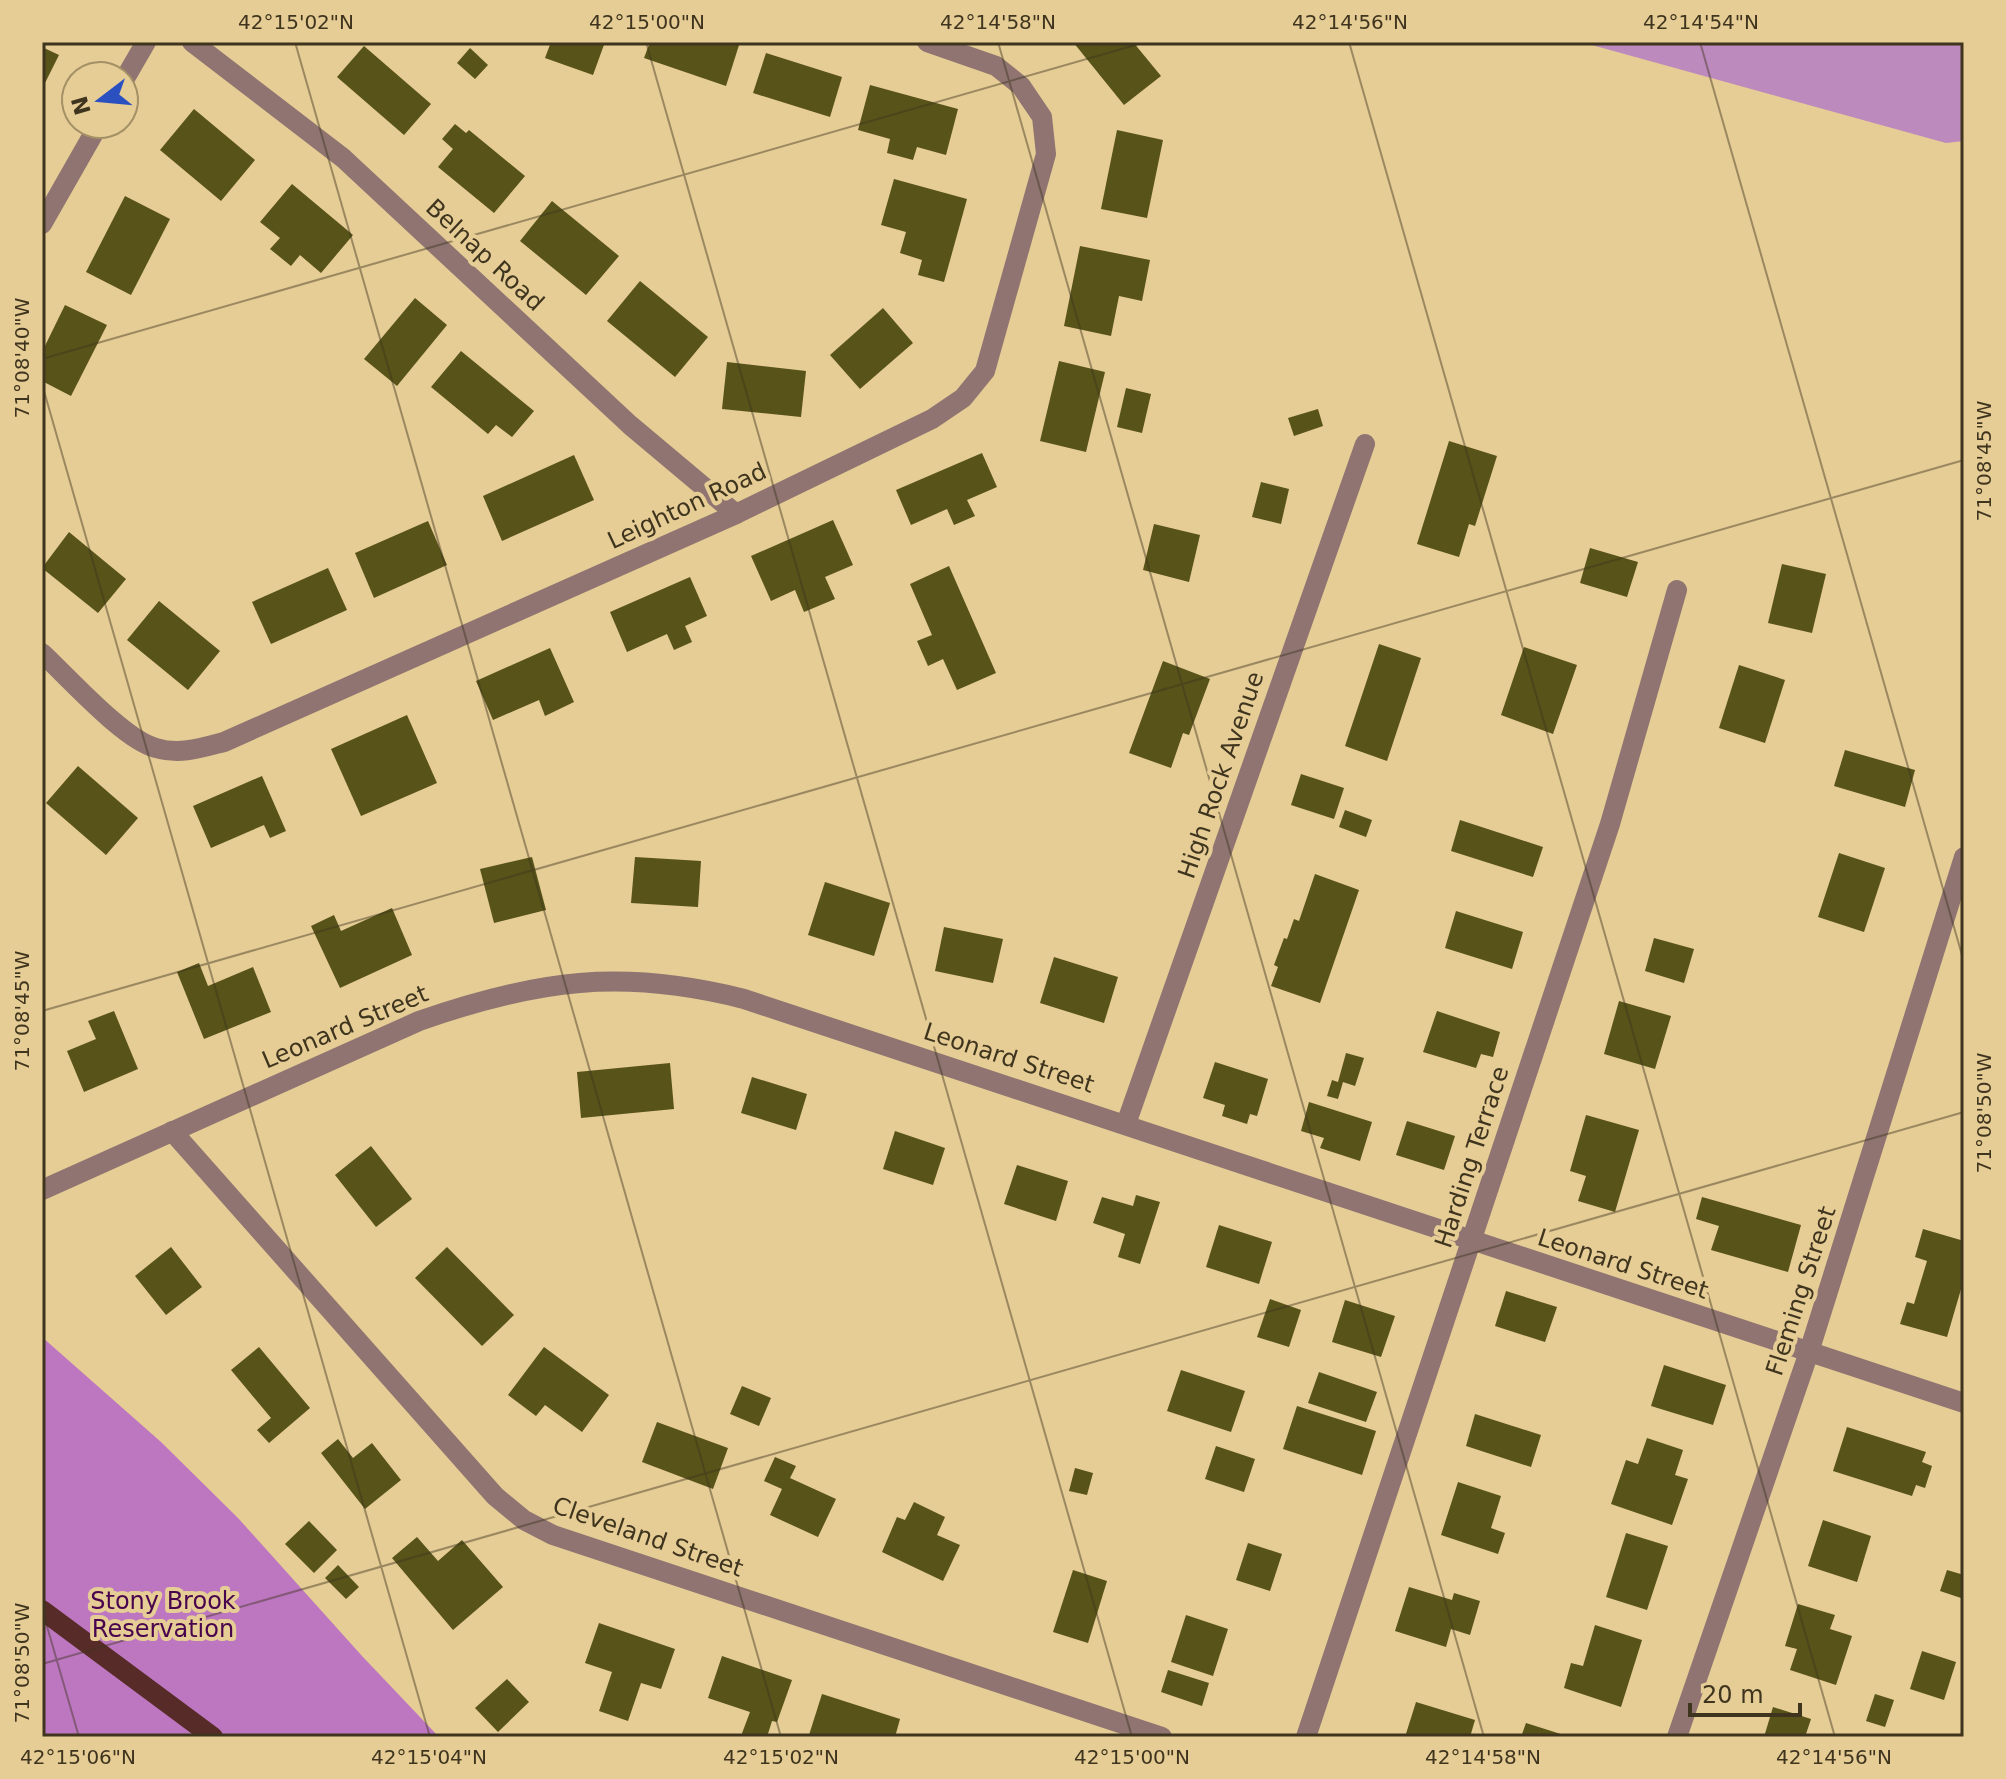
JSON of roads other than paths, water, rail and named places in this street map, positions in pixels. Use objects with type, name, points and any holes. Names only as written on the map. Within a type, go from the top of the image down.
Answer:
[{"type":"main road","points":[[42,1610],[213,1737]]},
{"type":"street","points":[[136,60],[146,42]]},
{"type":"street","name":"Belnap Road","points":[[192,42],[343,158],[630,425],[736,514]]},
{"type":"street","name":"Leighton Road","points":[[42,653],[128,733],[155,748],[185,752],[224,742],[736,514],[932,419],[963,398],[985,371],[1046,154],[1042,117],[1021,86],[996,66],[927,42]]},
{"type":"street","points":[[42,224],[90,140]]},
{"type":"street","name":"High Rock Avenue","points":[[1126,1124],[1365,444]]},
{"type":"street","name":"Harding Terrace","points":[[1306,1737],[1610,824],[1677,590]]},
{"type":"street","name":"Fleming Street","points":[[1677,1737],[1809,1352],[1964,857]]},
{"type":"street","name":"Leonard Street","points":[[42,1190],[419,1021],[475,1001],[527,989],[581,982],[636,981],[692,987],[744,999],[1964,1403]]},
{"type":"street","name":"Cleveland Street","points":[[172,1131],[495,1496],[524,1520],[553,1535],[1162,1737]]},
{"type":"park label","name":"Stony Brook Reservation","points":[[163,1615]]}]
